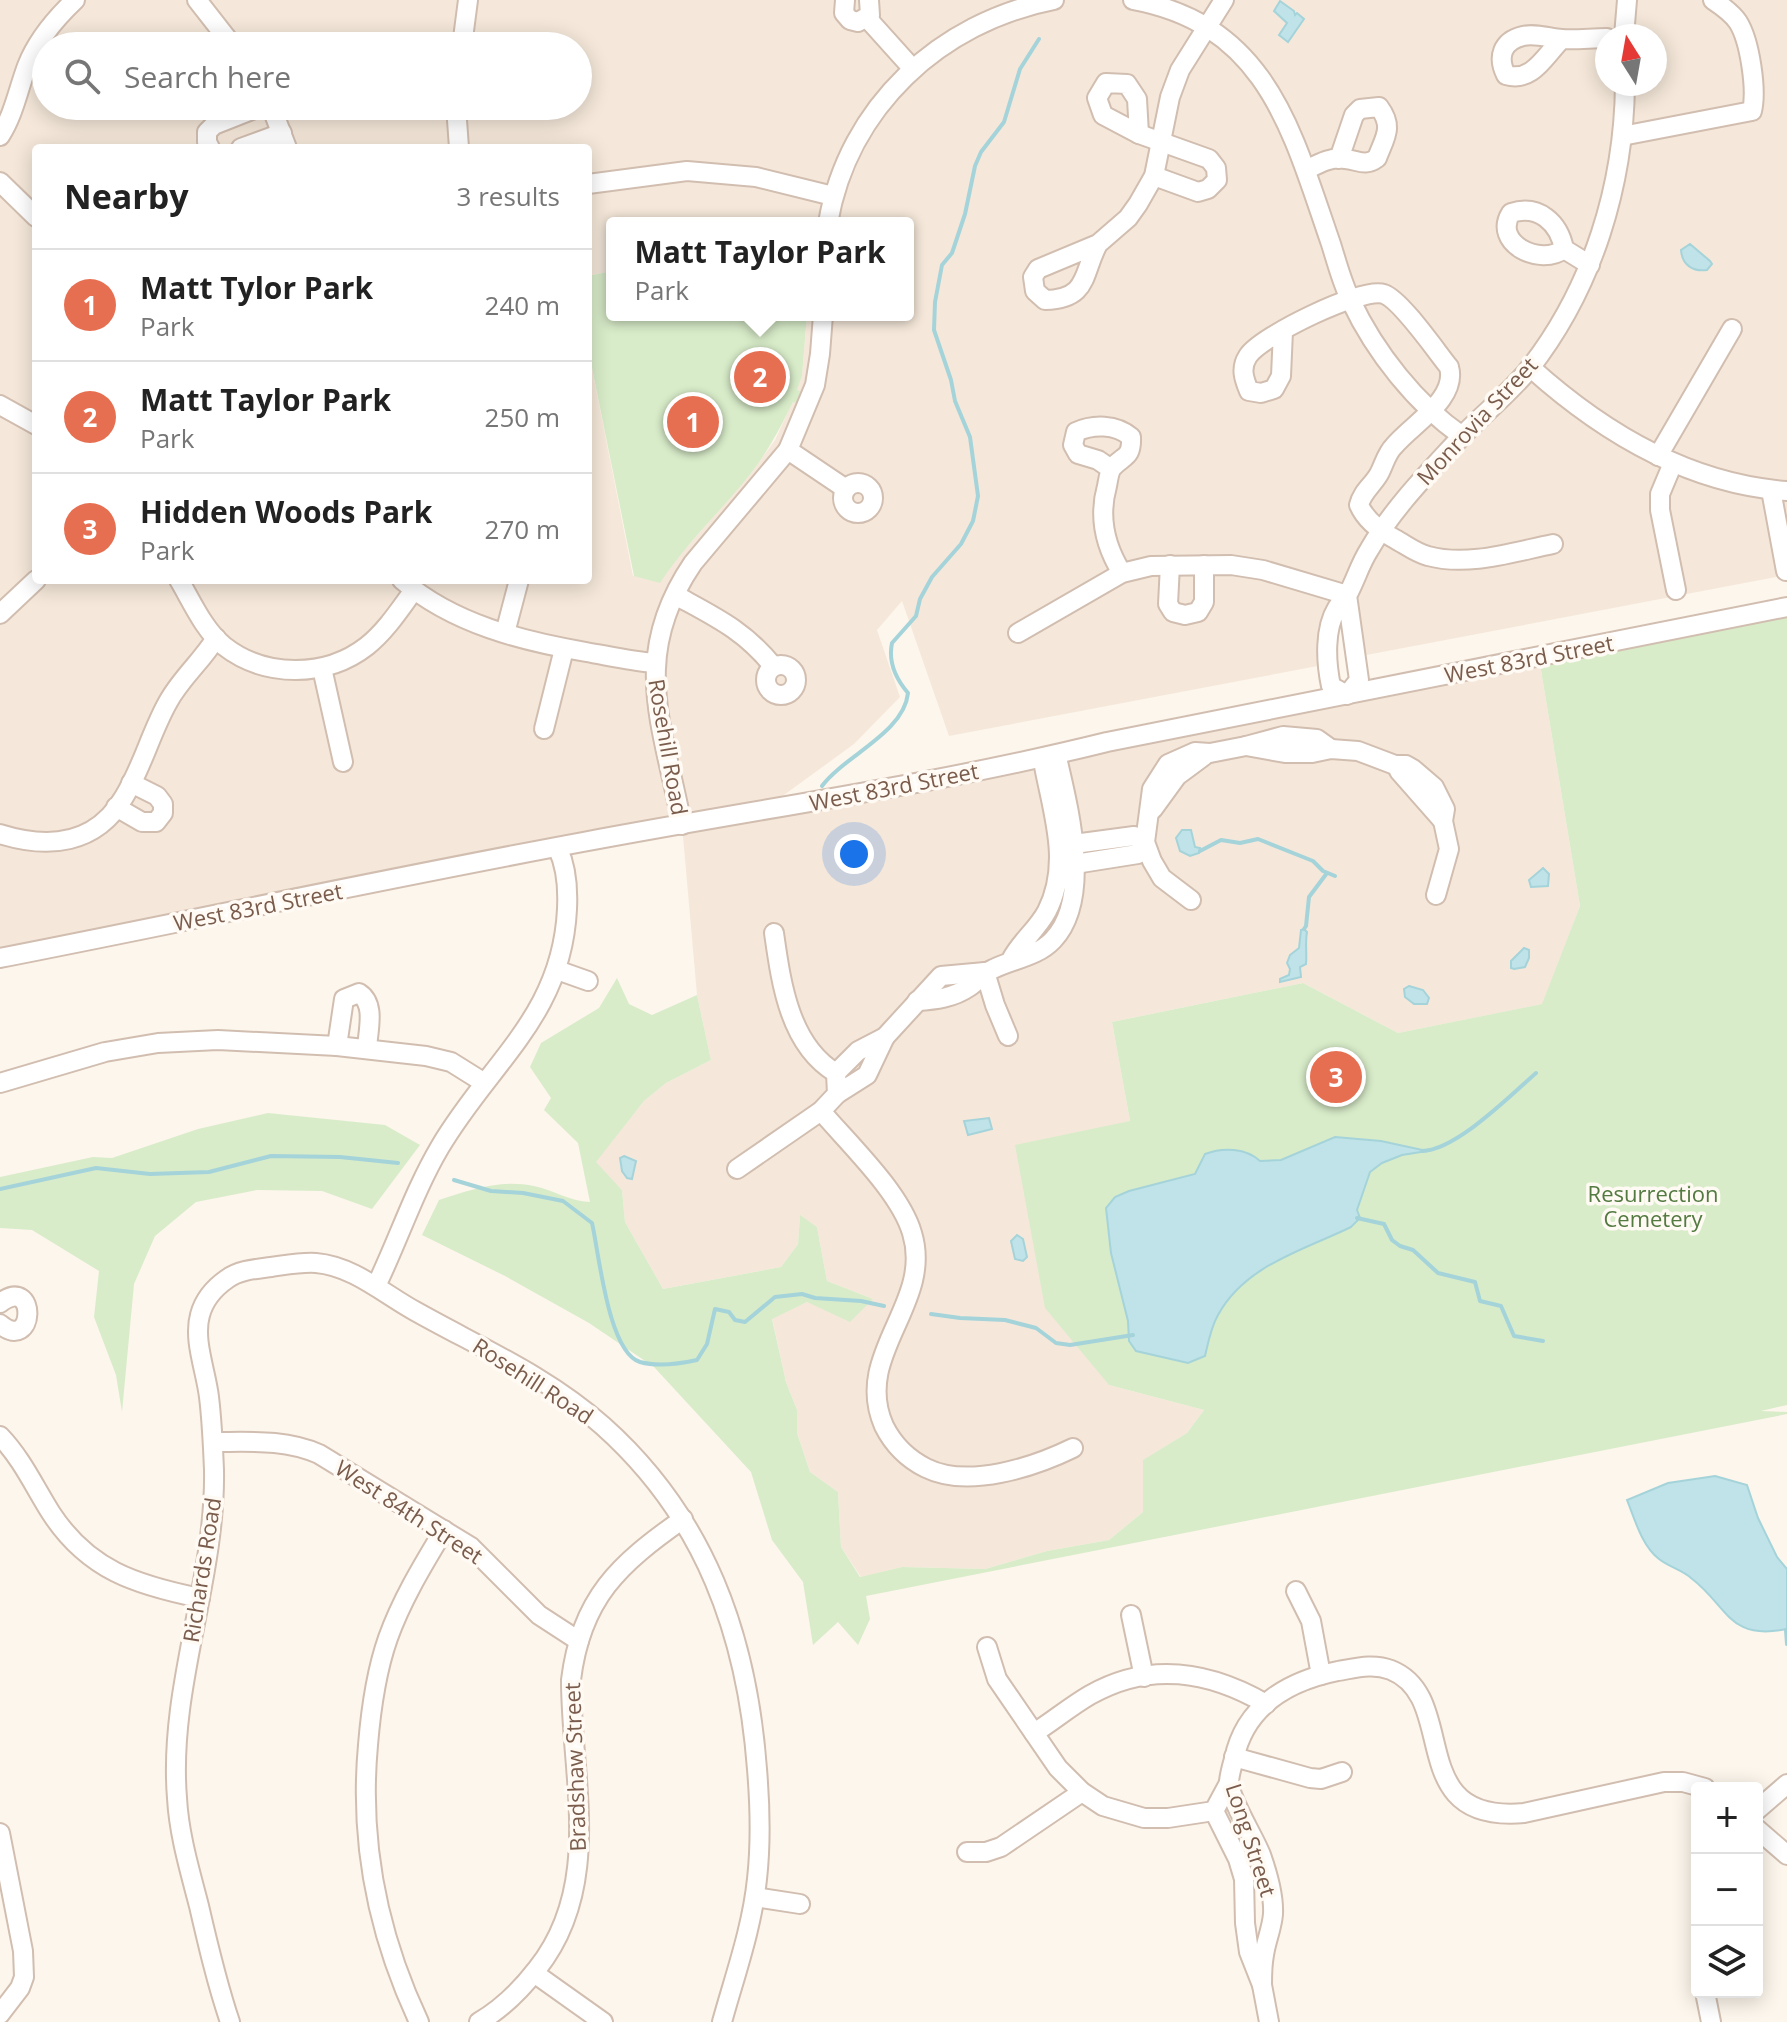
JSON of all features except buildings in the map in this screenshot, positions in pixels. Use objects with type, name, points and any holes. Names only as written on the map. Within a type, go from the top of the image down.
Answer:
[{"type":"street","points":[[45,32],[75,0]]},
{"type":"street","points":[[197,0],[222,32]]},
{"type":"street","points":[[464,32],[468,0]]},
{"type":"street","points":[[845,0],[843,9],[846,17],[854,22],[868,9],[912,68]]},
{"type":"street","points":[[829,217],[833,196],[862,132],[912,68],[937,49],[986,21],[1032,4],[1054,0]]},
{"type":"street","points":[[1133,0],[1174,11],[1205,28],[1244,57],[1264,81],[1281,107],[1306,170],[1350,300],[1383,355],[1431,409],[1462,436]]},
{"type":"street","points":[[1098,244],[1128,218],[1154,176],[1170,97],[1180,70],[1224,0]]},
{"type":"street","points":[[1625,24],[1627,0]]},
{"type":"street","points":[[1622,136],[1752,111],[1755,96],[1745,41],[1738,22],[1713,0]]},
{"type":"street","points":[[1562,39],[1595,38]]},
{"type":"street","points":[[0,136],[14,108],[32,57]]},
{"type":"street","name":"Monrovia Street","points":[[1347,695],[1331,686],[1327,659],[1336,609],[1347,595],[1381,531],[1462,436],[1498,404],[1530,367],[1571,304],[1590,265],[1611,198],[1622,136],[1624,96]]},
{"type":"street","points":[[208,144],[207,132],[227,120]]},
{"type":"street","points":[[262,144],[284,140],[276,120]]},
{"type":"street","points":[[457,120],[459,144]]},
{"type":"street","points":[[1139,134],[1209,159],[1216,168],[1217,180],[1208,189],[1198,192],[1154,176]]},
{"type":"street","points":[[1306,170],[1339,159]]},
{"type":"street","points":[[592,183],[687,171],[756,177],[833,196]]},
{"type":"street","points":[[0,182],[32,213]]},
{"type":"street","points":[[1564,249],[1590,265]]},
{"type":"street","points":[[1283,331],[1350,300],[1377,292],[1396,301],[1449,367],[1452,377],[1449,387],[1392,448],[1373,482],[1362,494],[1359,505],[1363,515],[1381,531],[1417,553],[1448,560],[1468,560],[1553,544]]},
{"type":"street","points":[[654,663],[661,625],[693,563],[788,450],[815,385],[823,321]]},
{"type":"street","points":[[1676,590],[1660,510],[1666,460],[1732,329]]},
{"type":"street","points":[[1530,367],[1608,428],[1666,460],[1729,481],[1779,490],[1786,571]]},
{"type":"street","points":[[0,405],[32,423]]},
{"type":"street","points":[[788,450],[846,489]]},
{"type":"street","points":[[1111,469],[1102,509],[1103,526],[1114,561],[1122,573]]},
{"type":"street","points":[[1170,565],[1168,604],[1173,612],[1185,615],[1198,612],[1204,602],[1204,565]]},
{"type":"street","points":[[1018,633],[1122,573],[1170,565],[1263,570],[1347,595],[1359,680],[1347,695]]},
{"type":"street","points":[[0,614],[32,584]]},
{"type":"street","points":[[182,584],[216,638],[225,646],[259,664],[280,669],[322,668],[351,657],[383,631],[408,585]]},
{"type":"street","points":[[505,633],[518,584]]},
{"type":"street","name":"Rosehill Road","points":[[408,585],[462,617],[505,633],[564,649],[654,663],[655,695],[682,825]]},
{"type":"street","points":[[675,595],[740,631],[773,666]]},
{"type":"street","name":"West 83rd Street","points":[[0,958],[529,852],[785,808],[1048,757],[1107,742],[1787,607]]},
{"type":"street","points":[[0,834],[39,843],[64,842],[94,828],[116,807],[131,783],[169,699],[216,638]]},
{"type":"street","points":[[544,729],[564,649]]},
{"type":"street","points":[[322,668],[343,762]]},
{"type":"street","points":[[1069,854],[1138,854],[1145,842],[1151,813],[1177,776],[1210,753],[1246,746],[1285,753],[1331,749],[1358,751],[1395,765],[1443,821],[1449,849],[1436,895]]},
{"type":"street","points":[[737,1169],[867,1075],[885,1037],[917,1001],[956,995],[985,972],[1011,960],[1015,951],[1038,927],[1048,910],[1069,854],[1044,766],[1048,757]]},
{"type":"street","points":[[116,807],[142,822],[156,822],[163,813],[163,804],[157,796],[131,783]]},
{"type":"street","points":[[1145,842],[1162,878],[1191,900]]},
{"type":"street","points":[[376,1286],[439,1149],[483,1082],[530,1023],[557,970],[566,929],[567,902],[563,859],[558,849]]},
{"type":"street","points":[[774,933],[790,1012],[811,1049],[836,1073],[837,1094]]},
{"type":"street","points":[[557,970],[588,981]]},
{"type":"street","points":[[985,972],[1008,1036]]},
{"type":"street","points":[[337,1046],[344,999],[359,993],[370,1005],[367,1048]]},
{"type":"street","points":[[836,1073],[858,1051],[885,1037]]},
{"type":"street","points":[[0,1083],[105,1052],[158,1043],[255,1040],[367,1048],[426,1056],[451,1062],[483,1082]]},
{"type":"street","points":[[821,1111],[899,1205],[912,1233],[916,1256],[914,1281],[880,1363],[876,1394],[887,1433],[915,1462],[934,1472],[954,1477],[974,1477],[1034,1464],[1073,1448]]},
{"type":"street","name":"Richards Road","points":[[230,2022],[186,1857],[177,1802],[175,1760],[179,1710],[213,1511],[213,1442],[198,1329],[200,1313],[209,1295],[230,1276],[250,1270],[314,1262],[331,1265],[376,1286]]},
{"type":"street","name":"Rosehill Road","points":[[376,1286],[393,1299],[504,1357],[601,1424],[634,1456],[665,1493],[713,1572],[744,1667],[755,1738],[759,1797],[755,1897],[722,2022]]},
{"type":"street","points":[[0,1303],[14,1297],[29,1310],[24,1325],[2,1330]]},
{"type":"street","points":[[0,1436],[31,1476],[63,1530],[83,1551],[128,1580],[200,1598]]},
{"type":"street","name":"West 84th Street","points":[[213,1442],[281,1442],[302,1446],[471,1547],[539,1615],[579,1641]]},
{"type":"street","name":"Bradshaw Street","points":[[479,2022],[515,1996],[534,1973],[559,1936],[570,1909],[578,1876],[580,1842],[571,1694],[574,1659],[586,1619],[606,1584],[626,1562],[683,1519]]},
{"type":"street","points":[[419,2022],[386,1942],[375,1902],[369,1862],[366,1771],[376,1678],[388,1639],[403,1601],[444,1530]]},
{"type":"street","points":[[1296,1591],[1311,1621],[1321,1675]]},
{"type":"street","points":[[1131,1615],[1144,1677]]},
{"type":"street","points":[[987,1647],[997,1679],[1058,1768],[1082,1792],[1103,1806],[1144,1818],[1214,1811],[1229,1783]]},
{"type":"street","points":[[1234,1757],[1243,1730],[1266,1704],[1291,1685],[1321,1675],[1375,1666],[1407,1680],[1419,1693],[1443,1776],[1455,1792],[1470,1804],[1488,1812],[1524,1813],[1664,1782],[1691,1784]]},
{"type":"street","points":[[1034,1733],[1091,1695],[1114,1684],[1165,1673],[1198,1676],[1239,1688],[1266,1704]]},
{"type":"street","name":"Long Street","points":[[1262,1985],[1264,1955],[1273,1912],[1261,1855],[1229,1783],[1234,1757],[1310,1778],[1321,1779],[1342,1772]]},
{"type":"street","points":[[1763,1805],[1787,1784]]},
{"type":"street","points":[[967,1852],[986,1852],[1001,1847],[1082,1792]]},
{"type":"street","name":"Long Street","points":[[1214,1811],[1238,1859],[1244,1879],[1249,1952],[1262,1985],[1269,2022]]},
{"type":"street","points":[[0,1834],[23,1951],[24,1977],[20,1988],[0,2014]]},
{"type":"street","points":[[1763,1834],[1787,1855]]},
{"type":"street","points":[[755,1897],[800,1904]]},
{"type":"street","points":[[534,1973],[603,2022]]},
{"type":"street","points":[[1706,1998],[1711,2022]]},
{"type":"shaded area","points":[[0,0],[1787,0],[1787,575],[1361,656],[1355,623],[1356,591],[1341,583],[1329,614],[1323,665],[949,736],[902,601],[877,630],[900,697],[854,744],[773,803],[0,953]]},
{"type":"shaded area","points":[[1540,664],[1580,906],[1543,1004],[1398,1033],[1303,983],[1112,1022],[1130,1121],[1109,1385],[1204,1410],[1187,1433],[1144,1460],[1143,1512],[1109,1540],[1047,1551],[985,1569],[902,1567],[861,1577],[841,1547],[838,1492],[810,1472],[797,1433],[797,1410],[786,1382],[772,1318],[807,1302],[873,1299],[827,1281],[817,1227],[800,1216],[798,1244],[781,1267],[663,1289],[625,1222],[622,1190],[595,1162],[644,1101],[666,1083],[711,1060],[697,995],[682,825]]},
{"type":"green space","points":[[606,272],[606,321],[807,321],[802,376],[797,390],[804,393],[800,404],[793,402],[758,464],[660,583],[634,576],[592,368],[592,275]]},
{"type":"green space","name":"Resurrection Cemetery","points":[[1787,615],[1787,1405],[1761,1411],[1787,1414],[866,1596],[870,1619],[858,1645],[838,1622],[813,1645],[803,1582],[772,1540],[751,1472],[654,1367],[589,1323],[505,1276],[422,1235],[439,1200],[486,1187],[521,1184],[590,1202],[578,1143],[544,1110],[551,1098],[530,1067],[541,1043],[599,1008],[617,978],[629,1004],[652,1015],[697,995],[711,1060],[666,1083],[644,1101],[596,1162],[622,1190],[625,1222],[663,1289],[781,1267],[798,1244],[800,1215],[817,1227],[827,1281],[873,1299],[850,1322],[807,1302],[772,1319],[786,1382],[797,1410],[797,1433],[810,1472],[838,1492],[841,1547],[860,1577],[902,1567],[985,1569],[1047,1551],[1109,1540],[1143,1512],[1143,1460],[1187,1433],[1204,1410],[1109,1385],[1045,1308],[1015,1145],[1130,1121],[1112,1022],[1303,983],[1398,1033],[1542,1004],[1580,906],[1540,664]]},
{"type":"green space","points":[[268,1113],[385,1125],[420,1145],[372,1209],[322,1191],[257,1190],[196,1202],[155,1236],[134,1284],[122,1412],[116,1375],[94,1317],[99,1271],[32,1230],[0,1228],[0,1177],[93,1157],[112,1158],[198,1129]]},
{"type":"water","points":[[1280,1],[1304,19],[1288,42],[1279,35],[1287,23],[1274,11]]},
{"type":"water","points":[[1690,244],[1712,264],[1707,270],[1693,269],[1684,260],[1681,250]]},
{"type":"water","points":[[1182,830],[1191,830],[1195,847],[1200,848],[1199,853],[1190,856],[1180,851],[1176,838]]},
{"type":"water","points":[[1543,868],[1549,874],[1548,886],[1531,887],[1529,880]]},
{"type":"water","points":[[1301,930],[1307,932],[1306,964],[1300,967],[1301,977],[1280,982],[1289,975],[1287,963],[1290,955],[1299,948]]},
{"type":"water","points":[[1524,948],[1529,950],[1525,967],[1511,968],[1511,961]]},
{"type":"water","points":[[1409,986],[1423,990],[1429,998],[1427,1004],[1414,1004],[1405,997],[1404,989]]},
{"type":"water","points":[[989,1118],[992,1129],[968,1135],[964,1121]]},
{"type":"water","points":[[1335,1137],[1381,1141],[1427,1151],[1402,1155],[1370,1172],[1357,1210],[1360,1218],[1351,1227],[1277,1261],[1244,1283],[1218,1315],[1205,1356],[1188,1363],[1136,1351],[1129,1341],[1128,1321],[1111,1253],[1106,1208],[1115,1197],[1195,1174],[1205,1154],[1212,1152],[1234,1150],[1248,1153],[1260,1161],[1281,1160]]},
{"type":"water","points":[[624,1156],[636,1161],[632,1179],[622,1171],[620,1158]]},
{"type":"water","points":[[1017,1235],[1023,1239],[1027,1257],[1023,1261],[1015,1259],[1011,1241]]},
{"type":"water","points":[[1715,1476],[1747,1485],[1758,1518],[1777,1557],[1787,1569],[1787,1629],[1767,1631],[1741,1626],[1691,1578],[1653,1554],[1640,1532],[1627,1500],[1668,1483]]},
{"type":"waterway","points":[[822,786],[885,732],[904,707],[908,693],[894,670],[892,643],[916,616],[920,599],[932,577],[961,544],[973,521],[978,496],[970,437],[955,401],[934,330],[935,302],[942,265],[952,253],[965,214],[975,166],[981,152],[1004,122],[1020,69],[1039,39]]},
{"type":"waterway","points":[[1200,851],[1221,840],[1240,843],[1258,839],[1313,861],[1323,871],[1335,876]]},
{"type":"waterway","points":[[1304,929],[1309,897],[1327,873]]},
{"type":"waterway","points":[[1422,1151],[1450,1142],[1466,1132],[1536,1073]]},
{"type":"waterway","points":[[0,1189],[96,1168],[150,1174],[209,1172],[271,1156],[340,1157],[398,1163]]},
{"type":"waterway","points":[[454,1180],[491,1191],[523,1193],[563,1201],[592,1223],[613,1322],[629,1354],[640,1362],[668,1364],[697,1360],[707,1344],[715,1309],[729,1312],[735,1320],[745,1322],[775,1297],[802,1294],[884,1306]]},
{"type":"waterway","points":[[1357,1218],[1384,1224],[1392,1240],[1413,1250],[1438,1273],[1475,1282],[1480,1301],[1501,1306],[1514,1336],[1543,1341]]},
{"type":"waterway","points":[[931,1314],[1005,1320],[1036,1328],[1056,1343],[1070,1345],[1133,1335]]},
{"type":"waterway","points":[[1786,1630],[1787,1644]]},
{"type":"place","name":"Matt Taylor Park","points":[[760,377]]},
{"type":"place","name":"Matt Tylor Park","points":[[693,422]]},
{"type":"place","name":"Hidden Woods Park","points":[[1336,1077]]}]
